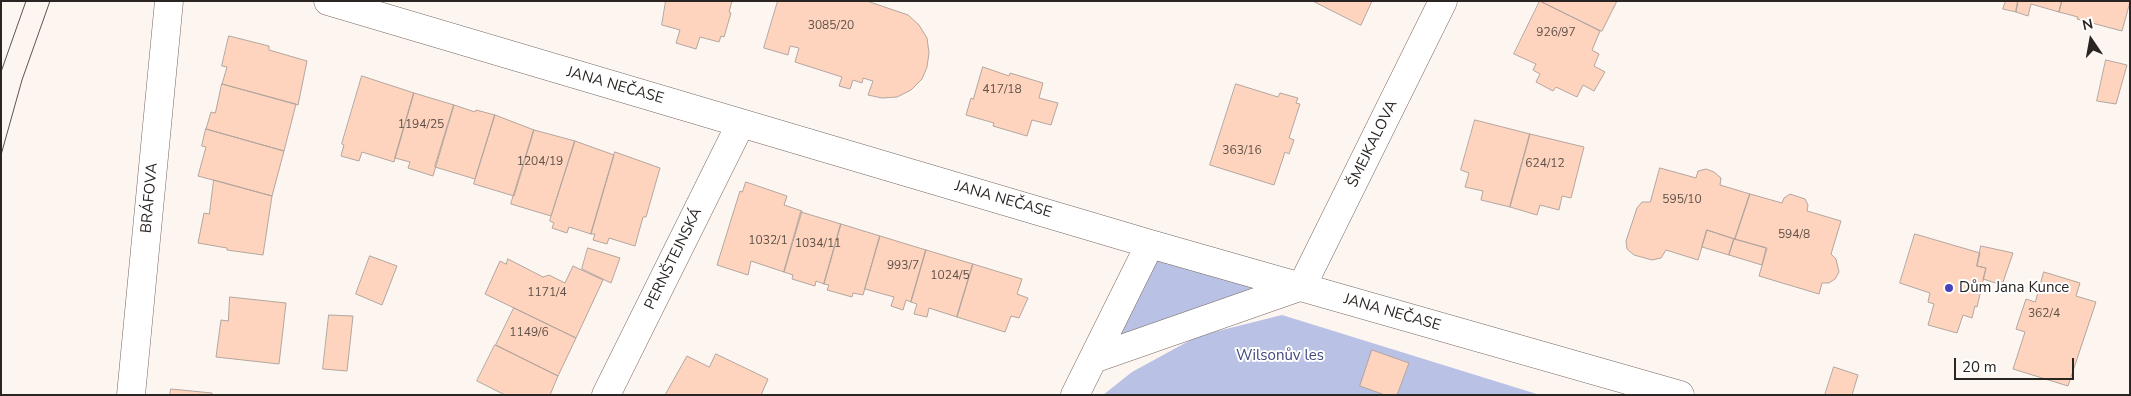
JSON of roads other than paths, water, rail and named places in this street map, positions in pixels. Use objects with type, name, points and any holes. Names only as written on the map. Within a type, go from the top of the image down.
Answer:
[{"type":"street","name":"BRÁFOVA","points":[[131,395],[169,1]]},
{"type":"street","name":"JANA NEČASE","points":[[328,1],[1150,244],[1680,395]]},
{"type":"street","name":"ŠMEJKALOVA","points":[[1302,286],[1443,1]]},
{"type":"street","name":"PERNŠTEJNSKÁ","points":[[606,395],[741,123]]},
{"type":"street","points":[[1075,395],[1150,244]]},
{"type":"street","points":[[1093,359],[1302,286]]},
{"type":"tram line","points":[[1,72],[26,1]]},
{"type":"tram line","points":[[1,155],[22,80],[50,1]]},
{"type":"place","name":"Dům Jana Kunce","points":[[1949,288]]},
{"type":"park label","name":"Wilsonův les","points":[[1280,356]]}]
